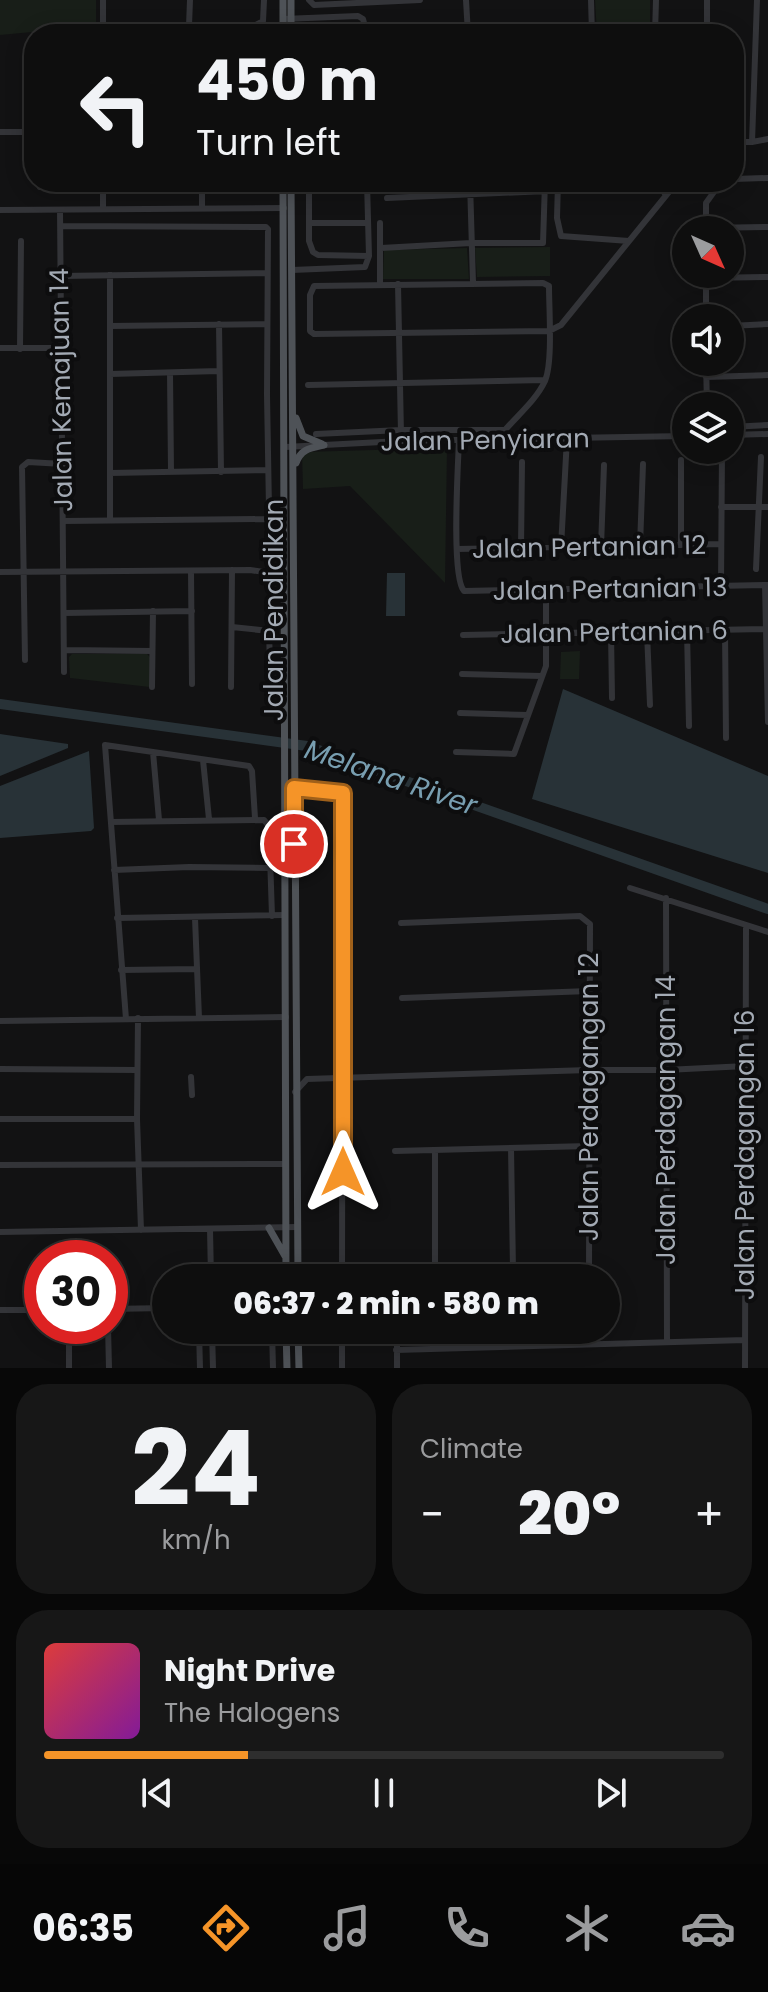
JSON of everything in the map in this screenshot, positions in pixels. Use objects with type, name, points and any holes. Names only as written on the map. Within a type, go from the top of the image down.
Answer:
[{"type":"main road","points":[[283,0],[288,24]]},
{"type":"main road","points":[[286,24],[291,0]]},
{"type":"main road","name":"Jalan Pendidikan","points":[[285,192],[292,270],[293,401],[284,565],[286,1264]]},
{"type":"main road","name":"Jalan Pendidikan","points":[[289,192],[287,208],[289,446],[293,489],[298,1264]]},
{"type":"main road","points":[[293,401],[303,436],[324,445]]},
{"type":"main road","points":[[293,489],[300,454],[324,445]]},
{"type":"main road","points":[[269,1228],[286,1258]]},
{"type":"main road","points":[[286,1344],[287,1368]]},
{"type":"main road","points":[[298,1344],[299,1368]]},
{"type":"street","points":[[103,0],[103,24]]},
{"type":"street","points":[[189,24],[190,0]]},
{"type":"street","points":[[258,24],[263,21],[264,0]]},
{"type":"street","points":[[311,2],[420,0]]},
{"type":"street","points":[[466,0],[467,24]]},
{"type":"street","points":[[591,0],[592,24]]},
{"type":"street","points":[[655,24],[656,0]]},
{"type":"street","points":[[707,0],[707,24]]},
{"type":"street","points":[[752,142],[757,0]]},
{"type":"street","points":[[287,19],[358,16],[364,24]]},
{"type":"street","points":[[0,132],[24,132]]},
{"type":"street","points":[[744,142],[768,139]]},
{"type":"street","points":[[744,179],[768,178]]},
{"type":"street","points":[[103,192],[103,209]]},
{"type":"street","points":[[202,192],[202,208]]},
{"type":"street","points":[[309,192],[309,241],[313,252],[318,255],[369,256]]},
{"type":"street","points":[[292,270],[360,270],[368,264],[367,192]]},
{"type":"street","points":[[387,198],[526,192]]},
{"type":"street","points":[[381,248],[543,243],[545,192]]},
{"type":"street","points":[[558,192],[559,235],[629,241]]},
{"type":"street","points":[[316,434],[505,430],[535,397],[545,380],[549,331],[549,286],[543,283],[317,285],[310,295],[310,331],[314,334],[549,331],[561,325],[669,192]]},
{"type":"street","points":[[706,216],[706,203],[713,192]]},
{"type":"street","points":[[470,195],[473,283]]},
{"type":"street","points":[[0,210],[287,208]]},
{"type":"street","name":"Jalan Kemajuan 14","points":[[60,210],[64,672]]},
{"type":"street","points":[[309,223],[368,223]]},
{"type":"street","points":[[380,223],[380,283]]},
{"type":"street","points":[[61,226],[266,227],[270,566]]},
{"type":"street","points":[[744,228],[768,227]]},
{"type":"street","points":[[20,349],[21,241]]},
{"type":"street","points":[[60,276],[267,273]]},
{"type":"street","points":[[110,275],[110,520]]},
{"type":"street","points":[[744,277],[768,277]]},
{"type":"street","points":[[398,284],[401,441]]},
{"type":"street","points":[[219,324],[221,472]]},
{"type":"street","points":[[110,326],[267,324]]},
{"type":"street","points":[[744,325],[768,324]]},
{"type":"street","points":[[0,348],[60,348]]},
{"type":"street","points":[[110,374],[219,371]]},
{"type":"street","points":[[170,373],[171,471]]},
{"type":"street","points":[[707,392],[706,377],[768,375]]},
{"type":"street","points":[[308,385],[545,380]]},
{"type":"street","points":[[744,426],[768,425]]},
{"type":"street","points":[[744,435],[768,434]]},
{"type":"street","name":"Jalan Penyiaran","points":[[289,446],[672,436]]},
{"type":"street","points":[[561,547],[567,438]]},
{"type":"street","name":"Jalan Pertanian 13","points":[[459,440],[457,549],[459,580],[464,591],[766,585]]},
{"type":"street","points":[[756,569],[761,457]]},
{"type":"street","points":[[25,660],[22,467],[28,462],[63,464]]},
{"type":"street","name":"Jalan Pertanian 13","points":[[521,548],[522,462]]},
{"type":"street","points":[[640,546],[643,464]]},
{"type":"street","points":[[681,464],[681,545]]},
{"type":"street","points":[[721,586],[722,464]]},
{"type":"street","points":[[601,547],[604,465]]},
{"type":"street","points":[[110,473],[267,470]]},
{"type":"street","points":[[721,507],[768,507]]},
{"type":"street","points":[[63,521],[268,519]]},
{"type":"street","name":"Jalan Pertanian 12","points":[[457,549],[720,544]]},
{"type":"street","points":[[250,570],[284,565]]},
{"type":"street","points":[[231,687],[232,570]]},
{"type":"street","points":[[0,572],[250,570],[284,575]]},
{"type":"street","points":[[191,571],[192,684]]},
{"type":"street","points":[[766,585],[768,722]]},
{"type":"street","points":[[456,752],[514,754],[546,666],[546,590]]},
{"type":"street","points":[[152,687],[153,611]]},
{"type":"street","points":[[64,613],[192,611]]},
{"type":"street","points":[[232,627],[269,631],[271,700]]},
{"type":"street","name":"Jalan Pertanian 6","points":[[463,635],[765,629]]},
{"type":"street","points":[[687,630],[689,726]]},
{"type":"street","points":[[725,630],[726,738]]},
{"type":"street","points":[[611,632],[612,698]]},
{"type":"street","points":[[647,632],[650,705]]},
{"type":"street","points":[[65,650],[152,651]]},
{"type":"street","points":[[462,674],[542,676]]},
{"type":"street","points":[[460,713],[528,715]]},
{"type":"street","points":[[126,1019],[105,745],[251,768],[255,818]]},
{"type":"street","points":[[153,752],[159,820]]},
{"type":"street","points":[[203,760],[209,819]]},
{"type":"street","points":[[294,788],[343,793],[342,1264]]},
{"type":"street","points":[[111,822],[255,818],[267,822],[272,916]]},
{"type":"street","points":[[114,870],[269,868]]},
{"type":"street","points":[[630,888],[768,932]]},
{"type":"street","name":"Jalan Perdagangan 14","points":[[666,898],[667,1342]]},
{"type":"street","points":[[117,918],[285,915]]},
{"type":"street","name":"Jalan Perdagangan 12","points":[[401,923],[580,916],[590,924],[589,1264]]},
{"type":"street","points":[[195,918],[199,1018]]},
{"type":"street","name":"Jalan Perdagangan 16","points":[[745,1368],[746,925]]},
{"type":"street","points":[[121,970],[197,969]]},
{"type":"street","points":[[402,998],[589,991]]},
{"type":"street","points":[[0,1021],[286,1017]]},
{"type":"street","points":[[138,1018],[137,1119],[141,1230]]},
{"type":"street","points":[[296,1065],[307,1079]]},
{"type":"street","points":[[295,1092],[307,1079],[746,1066]]},
{"type":"street","points":[[0,1069],[137,1070]]},
{"type":"street","points":[[191,1077],[192,1095]]},
{"type":"street","points":[[0,1119],[137,1119]]},
{"type":"street","points":[[395,1151],[589,1146]]},
{"type":"street","points":[[511,1148],[513,1264]]},
{"type":"street","points":[[435,1150],[435,1264]]},
{"type":"street","points":[[0,1165],[285,1164]]},
{"type":"street","points":[[0,1232],[297,1227]]},
{"type":"street","points":[[210,1229],[211,1264]]},
{"type":"street","points":[[128,1309],[152,1308]]},
{"type":"street","points":[[0,1310],[24,1310]]},
{"type":"street","points":[[620,1343],[745,1340]]},
{"type":"street","points":[[69,1344],[69,1368]]},
{"type":"street","points":[[108,1344],[109,1368]]},
{"type":"street","points":[[199,1344],[200,1368]]},
{"type":"street","points":[[212,1344],[213,1368]]},
{"type":"street","points":[[272,1344],[273,1368]]},
{"type":"street","points":[[342,1344],[342,1368]]},
{"type":"street","points":[[396,1344],[397,1368]]},
{"type":"street","points":[[396,1350],[589,1344]]},
{"type":"shaded area","points":[[0,0],[96,0],[96,24],[24,24],[24,33],[0,35]]},
{"type":"shaded area","points":[[595,0],[650,0],[650,24],[596,24]]},
{"type":"shaded area","points":[[550,247],[550,276],[477,277],[475,248]]},
{"type":"shaded area","points":[[467,248],[469,279],[383,279],[384,250]]},
{"type":"shaded area","points":[[447,448],[445,583],[350,486],[303,489],[302,452]]},
{"type":"shaded area","points":[[387,573],[405,573],[405,616],[386,616]]},
{"type":"shaded area","points":[[580,651],[579,679],[560,679],[561,652]]},
{"type":"shaded area","points":[[72,654],[147,654],[150,657],[150,687],[70,678],[69,657]]},
{"type":"shaded area","points":[[563,689],[768,776],[768,873],[532,799]]},
{"type":"shaded area","points":[[0,734],[68,744],[68,748],[0,776]]},
{"type":"shaded area","points":[[89,751],[94,828],[91,831],[0,838],[0,786]]},
{"type":"waterway","name":"Melana River","points":[[0,704],[307,746],[768,909]]},
{"type":"route","points":[[294,844],[294,788],[343,793],[343,1172]]}]
